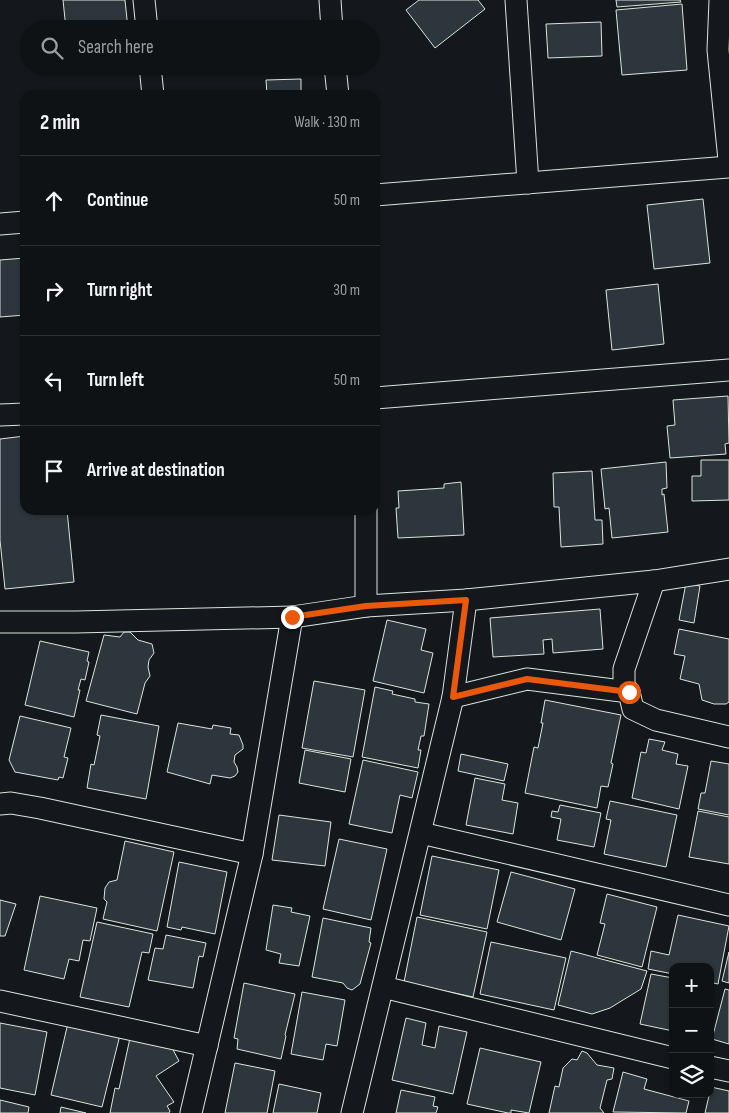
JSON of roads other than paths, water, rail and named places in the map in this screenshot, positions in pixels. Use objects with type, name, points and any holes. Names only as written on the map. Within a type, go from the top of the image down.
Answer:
[{"type":"street","points":[[144,0],[146,20]]},
{"type":"street","points":[[330,0],[331,20]]},
{"type":"street","points":[[516,0],[528,183]]},
{"type":"street","points":[[720,0],[718,50],[729,160]]},
{"type":"street","points":[[151,75],[152,90]]},
{"type":"street","points":[[337,75],[338,90]]},
{"type":"street","points":[[380,195],[729,167]]},
{"type":"street","points":[[0,224],[20,222]]},
{"type":"street","points":[[380,398],[729,370]]},
{"type":"street","points":[[0,415],[20,414]]},
{"type":"street","points":[[366,515],[366,606]]},
{"type":"street","points":[[0,622],[292,617],[366,606],[466,600],[654,581],[729,569]]},
{"type":"street","points":[[654,581],[624,670],[624,688],[629,692],[633,709],[644,716],[656,720],[729,737]]},
{"type":"street","points":[[352,1113],[453,697],[466,600]]},
{"type":"street","points":[[191,1113],[252,854],[292,617]]},
{"type":"street","points":[[453,697],[527,679],[629,692]]},
{"type":"street","points":[[0,804],[11,803],[40,808],[252,854]]},
{"type":"street","points":[[421,833],[729,905]]},
{"type":"street","points":[[383,987],[669,1057]]},
{"type":"street","points":[[0,1001],[207,1046]]},
{"type":"street","points":[[714,1068],[729,1071]]}]
